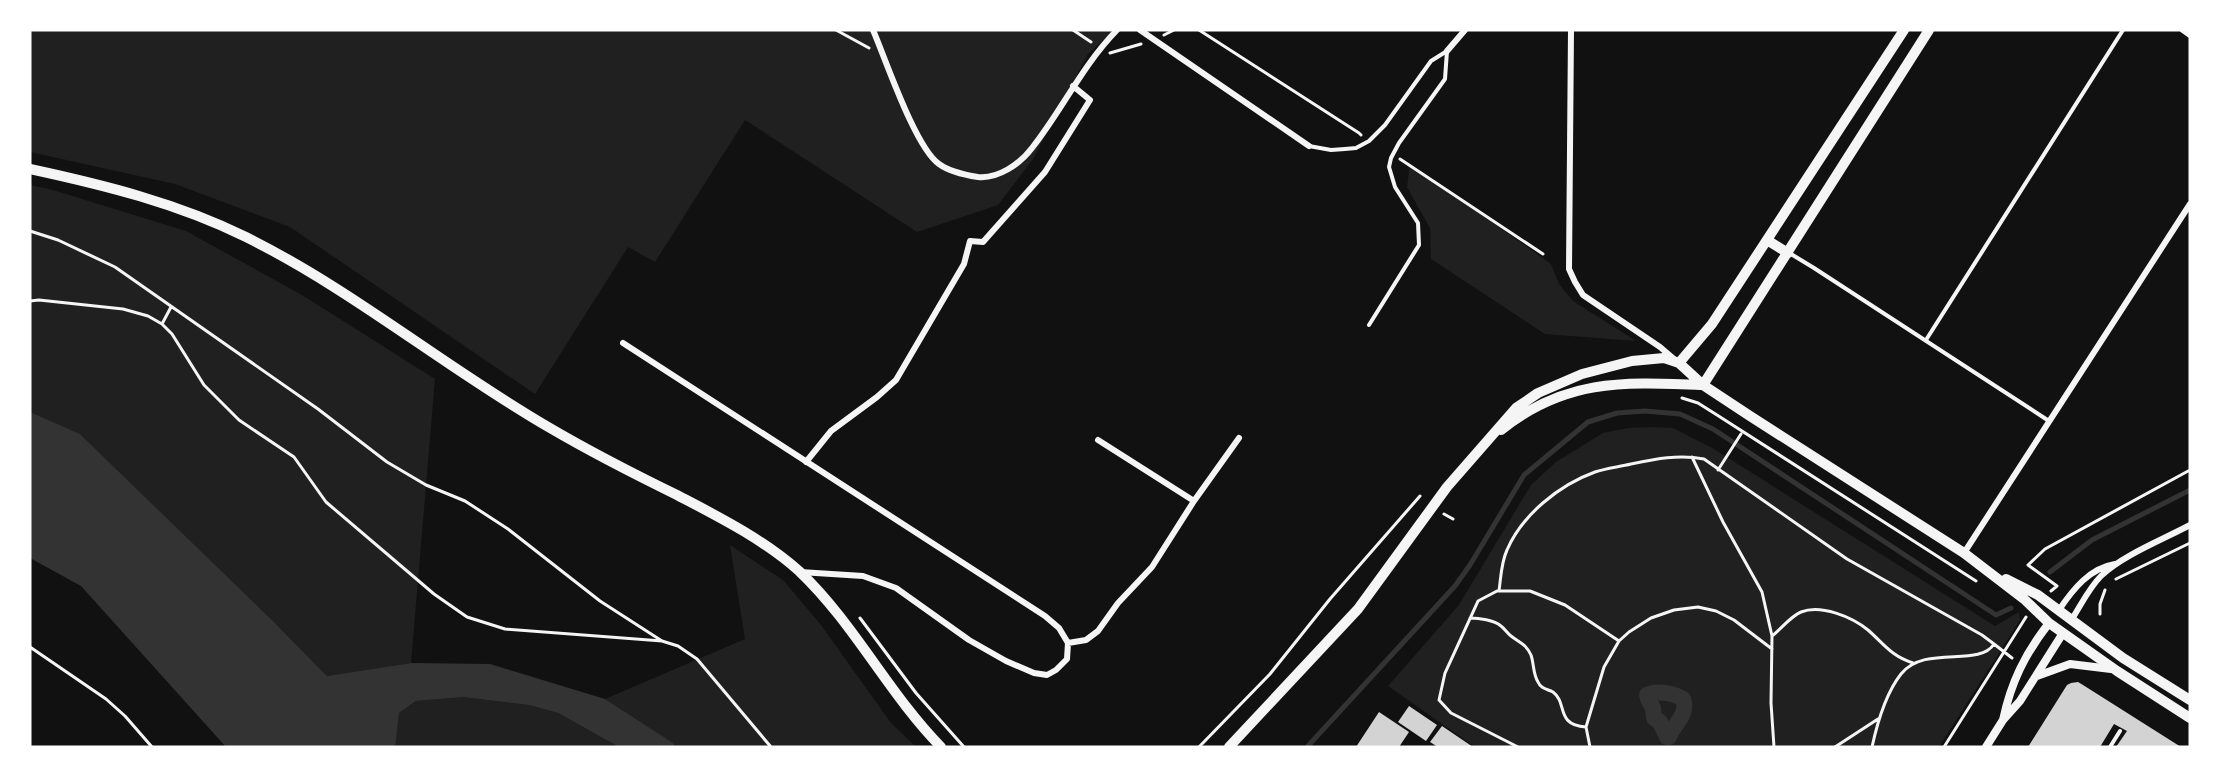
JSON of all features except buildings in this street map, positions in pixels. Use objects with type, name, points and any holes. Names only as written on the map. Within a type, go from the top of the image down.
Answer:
[{"type":"main road","points":[[1679,363],[1712,324],[1904,30]]},
{"type":"main road","points":[[1703,385],[1929,30]]},
{"type":"main road","points":[[30,169],[90,182],[166,204],[245,237],[321,279],[508,403],[584,447],[732,525],[780,555],[799,572],[847,626],[896,693],[941,747]]},
{"type":"main road","points":[[1767,240],[1788,253]]},
{"type":"main road","points":[[1229,747],[1358,609],[1432,506],[1516,408],[1538,393],[1563,381],[1632,361],[1664,358],[1679,363],[1703,385],[1964,553],[2024,599],[2049,623],[2117,671],[2190,718]]},
{"type":"main road","points":[[1482,446],[1509,424],[1532,410],[1557,397],[1583,389],[1622,383],[1703,385]]},
{"type":"main road","points":[[1987,569],[2059,609],[2123,658],[2190,700]]},
{"type":"main road","points":[[2049,623],[2059,609]]},
{"type":"main road","points":[[2063,633],[2072,619]]},
{"type":"street","points":[[873,30],[911,123],[930,155],[938,164],[966,176],[986,177],[1002,172],[1017,163],[1031,150],[1089,61],[1117,30]]},
{"type":"street","points":[[1140,30],[1309,146]]},
{"type":"street","points":[[1448,51],[1465,30]]},
{"type":"street","points":[[1571,30],[1569,269],[1583,295],[1660,347],[1679,363]]},
{"type":"street","points":[[2183,30],[2190,35]]},
{"type":"street","points":[[806,462],[831,430],[877,397],[896,380],[964,264],[970,241],[983,242],[1045,172],[1090,100],[1073,86]]},
{"type":"street","points":[[1964,553],[2190,204]]},
{"type":"street","points":[[623,343],[1045,616],[1059,628],[1068,644],[1067,659],[1047,675],[1034,673],[969,640],[896,588],[863,576],[799,572]]},
{"type":"street","points":[[1068,644],[1086,640],[1098,631],[1118,603],[1152,567],[1194,501],[1239,438]]},
{"type":"street","points":[[1098,440],[1194,501]]},
{"type":"street","points":[[2072,619],[2102,575],[2119,563],[2190,525]]},
{"type":"street","points":[[2059,609],[2072,590],[2083,580],[2097,570],[2119,563]]},
{"type":"street","points":[[2003,720],[2009,692],[2021,665],[2049,623]]},
{"type":"street","points":[[1986,747],[2003,720],[2020,701],[2037,676],[2063,633]]},
{"type":"street","points":[[2037,676],[2070,664],[2100,666],[2117,671]]},
{"type":"lane","points":[[1926,340],[2123,30]]},
{"type":"lane","points":[[1309,146],[1338,150],[1356,148],[1365,142],[1385,124],[1431,61],[1448,51]]},
{"type":"lane","points":[[1369,326],[1419,245],[1418,223],[1395,187],[1389,167],[1399,143],[1445,79],[1448,51]]},
{"type":"lane","points":[[1788,253],[1926,340],[2049,422]]},
{"type":"lane","points":[[2110,747],[2120,731]]},
{"type":"path","points":[[836,30],[884,56]]},
{"type":"path","points":[[1199,30],[1359,133],[1365,142]]},
{"type":"path","points":[[1402,160],[1543,254]]},
{"type":"path","points":[[30,231],[58,240],[115,267],[318,409],[387,462],[426,485],[465,501],[508,530],[600,601],[662,641]]},
{"type":"path","points":[[30,301],[123,309],[148,316],[162,324],[172,334],[204,385],[238,420],[294,457],[326,502],[434,594],[467,617],[505,629],[662,641],[678,646],[697,659],[771,747]]},
{"type":"path","points":[[162,324],[171,307]]},
{"type":"path","points":[[1674,396],[1698,404],[1717,415],[1981,584]]},
{"type":"path","points":[[1718,470],[1741,434]]},
{"type":"path","points":[[1499,591],[1504,556],[1518,529],[1538,507],[1555,494],[1595,472],[1662,457],[1692,457],[1704,459],[1847,559],[1982,635],[2021,665]]},
{"type":"path","points":[[1692,457],[1762,592],[1772,636],[1774,747]]},
{"type":"path","points":[[2057,586],[2028,566],[2045,549],[2190,470]]},
{"type":"path","points":[[1199,747],[1270,674],[1330,598],[1420,496]]},
{"type":"path","points":[[1443,513],[1453,519]]},
{"type":"path","points":[[2100,614],[2104,592],[2115,580],[2190,543]]},
{"type":"path","points":[[1518,747],[1451,713],[1439,700],[1445,673],[1478,601],[1499,591],[1530,591],[1565,605],[1619,641]]},
{"type":"path","points":[[1590,747],[1586,727],[1604,667],[1619,641],[1651,618],[1674,610],[1698,606],[1716,611],[1734,620],[1772,649]]},
{"type":"path","points":[[1772,636],[1801,612],[1817,609],[1846,618],[1866,628],[1897,658],[1914,664]]},
{"type":"path","points":[[1944,747],[2024,618],[2021,609]]},
{"type":"path","points":[[1470,618],[1500,624],[1511,636],[1524,644],[1532,657],[1540,686],[1553,692],[1564,715],[1572,724],[1586,727]]},
{"type":"path","points":[[1872,747],[1880,718],[1901,673],[1914,664],[1947,655],[1975,656],[1990,651],[1994,644]]},
{"type":"path","points":[[30,647],[106,699],[125,716],[152,747]]},
{"type":"path","points":[[1835,747],[1880,718]]},
{"type":"shaded area","points":[[30,30],[1114,30],[1088,54],[1033,159],[998,205],[917,232],[745,120],[655,262],[628,247],[535,394],[290,227],[175,184],[30,152]]},
{"type":"shaded area","points":[[1410,164],[1551,264],[1559,284],[1573,301],[1636,341],[1545,334],[1431,259],[1430,228],[1407,187]]},
{"type":"shaded area","points":[[30,185],[186,231],[302,295],[435,379],[411,663],[327,676],[80,434],[30,412]]},
{"type":"shaded area","points":[[30,412],[80,434],[327,676],[411,663],[490,664],[605,699],[673,743],[675,747],[619,747],[558,713],[529,705],[463,697],[416,701],[399,713],[395,747],[226,747],[81,586],[30,558]]},
{"type":"shaded area","points":[[1628,428],[1673,428],[1714,449],[1995,626],[2019,612],[2020,620],[1939,747],[1475,747],[1388,686],[1459,605],[1531,485],[1556,462],[1603,433]]},
{"type":"shaded area","points":[[730,545],[783,580],[821,625],[891,723],[916,747],[675,747],[605,699],[745,639]]},
{"type":"shaded area","points":[[463,697],[529,705],[558,713],[619,747],[394,746],[399,713],[416,701]]},
{"type":"waterway","points":[[1307,747],[1455,586],[1524,475],[1588,422],[1617,413],[1645,411],[1680,414],[1713,429],[1996,615],[2011,608]]},
{"type":"waterway","points":[[2050,572],[2092,540],[2190,490]]},
{"type":"waterway","points":[[1647,695],[1665,693],[1683,699],[1683,714],[1669,737],[1660,722],[1654,718],[1653,708],[1648,699]]}]
